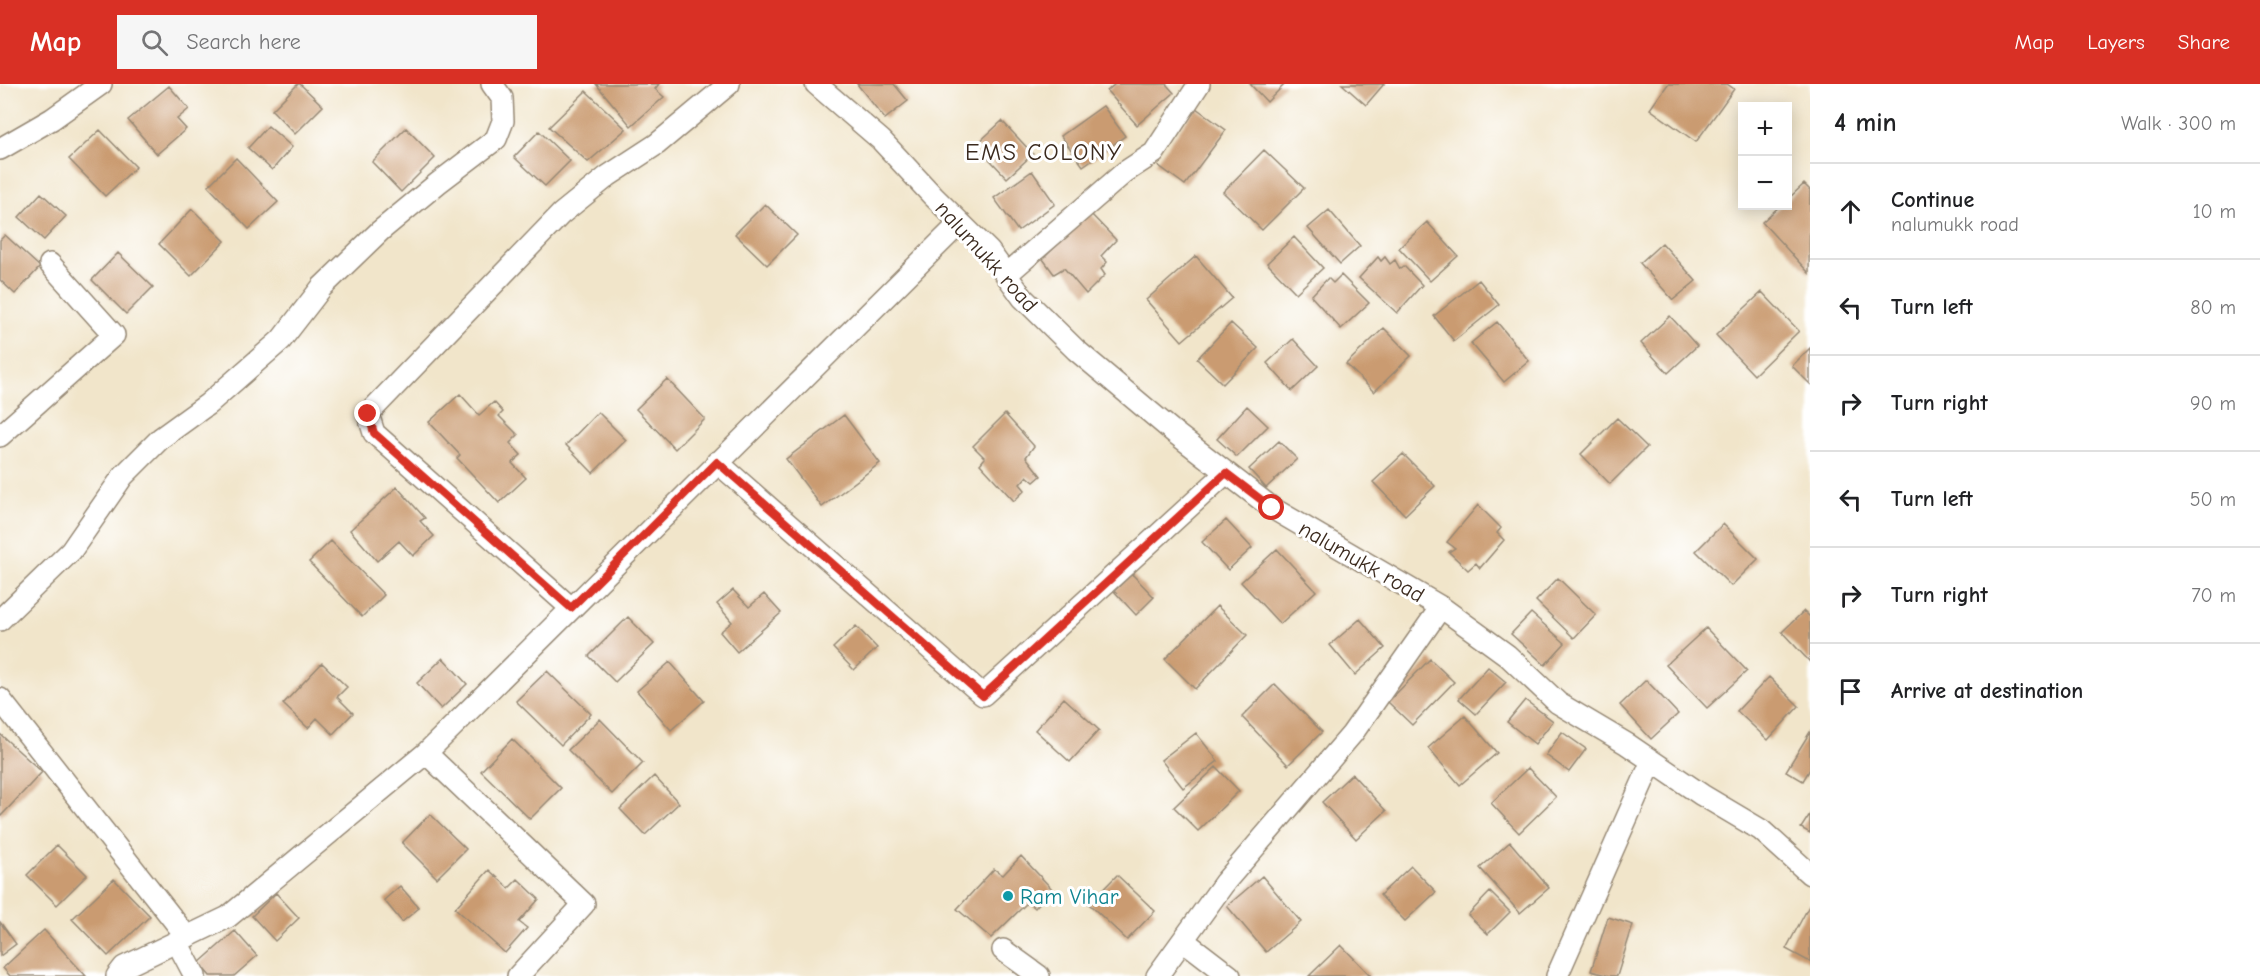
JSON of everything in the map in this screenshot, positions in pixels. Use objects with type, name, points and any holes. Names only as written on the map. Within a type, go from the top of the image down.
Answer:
[{"type":"street","points":[[0,149],[52,119],[101,84]]},
{"type":"street","points":[[0,620],[71,551],[123,476],[161,438],[208,404],[281,340],[322,287],[380,231],[496,139],[503,121],[502,98],[492,84]]},
{"type":"street","points":[[571,608],[374,433],[368,414],[561,214],[608,176],[657,144],[729,84]]},
{"type":"street","points":[[1006,275],[1125,172],[1154,153],[1199,84]]},
{"type":"street","name":"nalumukk road","points":[[825,87],[881,140],[988,251],[1023,298],[1076,350],[1226,473],[1272,508],[1441,607],[1507,656],[1558,703],[1627,744],[1702,795],[1761,830],[1810,874]]},
{"type":"street","points":[[117,976],[124,967],[228,917],[426,753],[960,223]]},
{"type":"street","points":[[0,436],[114,335],[50,264]]},
{"type":"street","points":[[717,462],[983,696],[1226,473]]},
{"type":"street","points":[[1157,976],[1225,882],[1352,734],[1441,607]]},
{"type":"street","points":[[0,699],[182,939],[195,976]]},
{"type":"street","points":[[426,753],[584,904],[518,976]]},
{"type":"street","points":[[1557,976],[1652,761]]},
{"type":"street","points":[[1183,940],[1230,976]]},
{"type":"street","points":[[1003,950],[1039,976]]},
{"type":"building","points":[[298,84],[323,106],[295,134],[272,110]]},
{"type":"building","points":[[596,84],[659,84],[655,89],[664,97],[631,126]]},
{"type":"building","points":[[857,84],[894,84],[908,101],[885,119]]},
{"type":"building","points":[[1115,84],[1166,84],[1174,93],[1137,125],[1107,91]]},
{"type":"building","points":[[1250,84],[1285,84],[1267,102]]},
{"type":"building","points":[[1342,84],[1384,84],[1366,105]]},
{"type":"building","points":[[1668,84],[1727,84],[1734,89],[1696,142],[1650,109]]},
{"type":"building","points":[[169,86],[189,109],[177,119],[186,129],[157,154],[128,120]]},
{"type":"building","points":[[586,91],[626,129],[588,162],[549,127]]},
{"type":"building","points":[[1103,106],[1125,136],[1083,166],[1061,136]]},
{"type":"building","points":[[1196,108],[1226,130],[1185,185],[1155,163]]},
{"type":"building","points":[[1002,121],[1033,154],[1007,178],[976,145]]},
{"type":"building","points":[[268,126],[292,147],[272,170],[248,148]]},
{"type":"building","points":[[406,128],[435,158],[401,192],[372,162]]},
{"type":"building","points":[[100,130],[136,167],[105,196],[69,159]]},
{"type":"building","points":[[539,131],[570,161],[545,186],[514,157]]},
{"type":"building","points":[[1264,150],[1304,188],[1262,230],[1223,192]]},
{"type":"building","points":[[236,158],[278,202],[249,229],[208,186]]},
{"type":"building","points":[[1032,171],[1055,204],[1018,231],[994,198]]},
{"type":"building","points":[[1804,184],[1810,190],[1809,273],[1762,222],[1776,210],[1792,210],[1792,195]]},
{"type":"building","points":[[41,193],[66,216],[44,240],[19,217]]},
{"type":"building","points":[[765,204],[797,235],[767,265],[735,234]]},
{"type":"building","points":[[192,209],[225,241],[191,276],[159,244]]},
{"type":"building","points":[[1329,210],[1360,246],[1340,264],[1308,228]]},
{"type":"building","points":[[1089,212],[1116,240],[1101,256],[1107,262],[1101,269],[1105,275],[1086,294],[1064,268],[1054,274],[1043,259]]},
{"type":"building","points":[[1427,222],[1458,256],[1430,281],[1399,248]]},
{"type":"building","points":[[5,235],[40,267],[15,294],[0,280],[0,240]]},
{"type":"building","points":[[1294,237],[1323,268],[1296,293],[1267,263]]},
{"type":"building","points":[[1662,243],[1696,281],[1673,300],[1640,263]]},
{"type":"building","points":[[118,253],[153,287],[126,314],[92,280]]},
{"type":"building","points":[[1196,256],[1232,298],[1182,341],[1146,300]]},
{"type":"building","points":[[1378,257],[1381,261],[1385,257],[1390,264],[1395,260],[1400,269],[1404,266],[1422,285],[1397,313],[1359,278]]},
{"type":"building","points":[[1341,275],[1369,303],[1341,329],[1311,296],[1328,278],[1333,283]]},
{"type":"building","points":[[1479,280],[1499,305],[1454,341],[1434,316]]},
{"type":"building","points":[[1762,292],[1799,331],[1754,375],[1716,335]]},
{"type":"building","points":[[1670,316],[1697,346],[1668,373],[1641,343]]},
{"type":"building","points":[[1497,322],[1529,361],[1504,382],[1471,343]]},
{"type":"building","points":[[1231,323],[1258,348],[1223,384],[1197,359]]},
{"type":"building","points":[[1384,328],[1411,356],[1374,392],[1346,364]]},
{"type":"building","points":[[1293,339],[1318,366],[1292,391],[1267,363]]},
{"type":"building","points":[[1810,348],[1810,384],[1792,366]]},
{"type":"building","points":[[667,379],[705,419],[675,449],[636,409]]},
{"type":"building","points":[[460,394],[479,415],[494,402],[503,412],[499,416],[518,435],[510,443],[521,455],[512,463],[526,478],[499,503],[457,458],[460,455],[429,422]]},
{"type":"building","points":[[1247,406],[1268,426],[1237,457],[1217,439]]},
{"type":"building","points":[[598,412],[626,440],[593,473],[566,445]]},
{"type":"building","points":[[1005,414],[1034,446],[1026,457],[1041,476],[1034,482],[1027,476],[1020,484],[1025,490],[1014,501],[980,464],[985,458],[973,446]]},
{"type":"building","points":[[844,415],[880,463],[822,507],[786,459]]},
{"type":"building","points":[[1617,418],[1647,447],[1610,484],[1581,454]]},
{"type":"building","points":[[1279,441],[1297,459],[1266,488],[1249,469]]},
{"type":"building","points":[[1403,454],[1435,486],[1405,515],[1373,482]]},
{"type":"building","points":[[397,487],[425,518],[420,521],[434,536],[413,556],[399,541],[377,561],[350,530]]},
{"type":"building","points":[[1478,505],[1501,528],[1497,533],[1504,540],[1480,568],[1476,563],[1468,570],[1449,552],[1455,548],[1447,542]]},
{"type":"building","points":[[1226,520],[1252,548],[1228,570],[1202,542]]},
{"type":"building","points":[[1723,524],[1758,559],[1731,586],[1696,551]]},
{"type":"building","points":[[331,541],[384,595],[362,617],[309,562]]},
{"type":"building","points":[[1277,549],[1316,591],[1280,624],[1241,582]]},
{"type":"building","points":[[1132,574],[1154,597],[1136,615],[1114,591]]},
{"type":"building","points":[[1558,578],[1596,615],[1574,638],[1536,601]]},
{"type":"building","points":[[733,590],[749,607],[764,594],[781,613],[737,652],[720,632],[732,622],[717,604]]},
{"type":"building","points":[[1217,606],[1247,635],[1195,689],[1165,659]]},
{"type":"building","points":[[1804,611],[1810,617],[1810,662],[1782,632]]},
{"type":"building","points":[[1531,613],[1565,643],[1545,665],[1511,634]]},
{"type":"building","points":[[628,617],[654,644],[615,682],[589,656]]},
{"type":"building","points":[[1360,619],[1385,648],[1355,675],[1330,645]]},
{"type":"building","points":[[856,626],[877,648],[854,670],[833,648]]},
{"type":"building","points":[[1706,628],[1747,671],[1707,708],[1666,665]]},
{"type":"building","points":[[443,658],[467,684],[441,709],[417,683]]},
{"type":"building","points":[[1430,659],[1454,682],[1412,725],[1388,702]]},
{"type":"building","points":[[670,662],[704,701],[671,730],[637,691]]},
{"type":"building","points":[[322,663],[347,687],[337,697],[353,713],[333,734],[317,718],[308,728],[283,704]]},
{"type":"building","points":[[1488,667],[1506,682],[1476,714],[1459,699]]},
{"type":"building","points":[[547,671],[591,714],[561,745],[516,701]]},
{"type":"building","points":[[1769,677],[1799,706],[1768,740],[1737,711]]},
{"type":"building","points":[[1646,680],[1678,714],[1651,739],[1620,705]]},
{"type":"building","points":[[1275,684],[1322,732],[1288,765],[1242,717]]},
{"type":"building","points":[[1064,698],[1099,730],[1070,762],[1035,730]]},
{"type":"building","points":[[1525,700],[1553,721],[1535,744],[1507,722]]},
{"type":"building","points":[[1465,716],[1497,753],[1460,785],[1428,748]]},
{"type":"building","points":[[600,719],[643,763],[612,794],[568,750]]},
{"type":"building","points":[[1562,732],[1586,749],[1569,772],[1546,755]]},
{"type":"building","points":[[1810,732],[1810,769],[1803,781],[1786,771]]},
{"type":"building","points":[[1196,733],[1218,761],[1183,788],[1161,760]]},
{"type":"building","points":[[0,734],[42,772],[0,817]]},
{"type":"building","points":[[512,739],[561,788],[530,819],[481,771]]},
{"type":"building","points":[[1216,767],[1239,791],[1198,831],[1174,807]]},
{"type":"building","points":[[1528,768],[1556,797],[1519,833],[1491,803]]},
{"type":"building","points":[[1352,774],[1386,811],[1356,839],[1322,802]]},
{"type":"building","points":[[654,776],[679,803],[645,835],[620,809]]},
{"type":"building","points":[[430,814],[466,849],[437,878],[402,843]]},
{"type":"building","points":[[1810,814],[1810,833],[1801,828]]},
{"type":"building","points":[[1510,842],[1549,888],[1520,913],[1480,868]]},
{"type":"building","points":[[57,845],[87,875],[57,905],[27,875]]},
{"type":"building","name":"Ram Vihar","points":[[1021,856],[1052,889],[1035,908],[1028,902],[991,938],[957,909],[994,869],[1003,875]]},
{"type":"building","points":[[1411,866],[1436,892],[1405,921],[1380,895]]},
{"type":"building","points":[[489,870],[509,888],[518,879],[539,899],[519,922],[527,928],[505,953],[455,908]]},
{"type":"building","points":[[1117,875],[1155,911],[1127,940],[1089,904]]},
{"type":"building","points":[[1262,876],[1301,922],[1266,952],[1227,906]]},
{"type":"building","points":[[114,879],[150,916],[108,956],[72,919]]},
{"type":"building","points":[[400,886],[419,908],[402,922],[384,900]]},
{"type":"building","points":[[1490,892],[1510,912],[1488,934],[1468,915]]},
{"type":"building","points":[[276,893],[299,918],[275,941],[252,916]]},
{"type":"building","points":[[1810,904],[1810,962],[1786,949]]},
{"type":"building","points":[[1608,917],[1633,925],[1617,976],[1591,971]]},
{"type":"building","points":[[0,922],[16,944],[0,956]]},
{"type":"building","points":[[44,930],[86,976],[10,976],[3,968]]},
{"type":"building","points":[[235,931],[257,956],[234,976],[210,976],[199,963]]},
{"type":"building","points":[[1341,945],[1371,976],[1309,976]]},
{"type":"place","name":"Ram Vihar","points":[[1008,896]]},
{"type":"district","name":"EMS COLONY","points":[[1044,152]]},
{"type":"route","points":[[368,414],[374,433],[571,608],[717,462],[983,696],[1226,473],[1272,508]]}]
